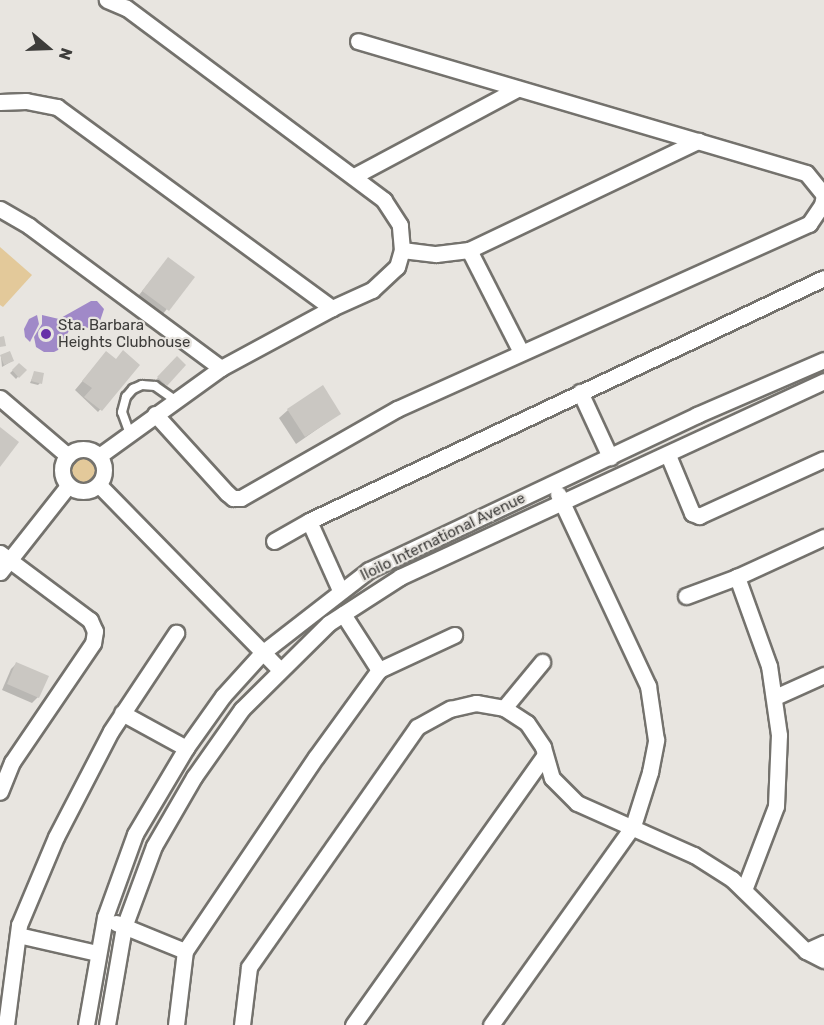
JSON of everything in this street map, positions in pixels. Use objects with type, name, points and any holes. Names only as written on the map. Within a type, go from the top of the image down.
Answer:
[{"type":"street","points":[[99,456],[221,368],[332,308],[372,290],[397,267],[402,250],[400,225],[384,200],[126,8],[107,0]]},
{"type":"street","points":[[155,414],[227,493],[233,498],[241,498],[397,409],[809,224],[818,215],[824,195],[806,173],[358,41]]},
{"type":"street","points":[[354,176],[518,88]]},
{"type":"street","points":[[0,102],[26,101],[57,107],[332,308]]},
{"type":"street","points":[[402,250],[436,254],[469,250],[698,141]]},
{"type":"street","points":[[0,209],[29,226],[221,368]]},
{"type":"street","points":[[469,250],[521,352]]},
{"type":"street","points":[[274,541],[309,521],[824,278]]},
{"type":"street","name":"Iloilo International Avenue","points":[[86,1025],[105,918],[135,834],[186,748],[223,696],[262,653],[340,590],[369,570],[554,485],[697,415],[824,360]]},
{"type":"street","name":"Iloilo International Avenue","points":[[106,1025],[124,927],[154,846],[194,777],[242,709],[329,623],[400,577],[824,381]]},
{"type":"street","points":[[580,392],[610,457]]},
{"type":"street","points":[[0,398],[68,456]]},
{"type":"street","points":[[78,450],[90,450],[99,456],[104,465],[104,476],[99,484],[89,491],[78,491],[68,486],[63,476],[63,465],[68,456],[78,450]]},
{"type":"street","points":[[668,455],[692,513],[699,516],[824,459]]},
{"type":"street","points":[[99,484],[280,670]]},
{"type":"street","points":[[490,1025],[633,826],[650,772],[656,740],[648,686],[554,485]]},
{"type":"street","points":[[0,792],[12,762],[93,643],[95,631],[90,620],[3,561],[68,486]]},
{"type":"street","points":[[309,521],[340,590]]},
{"type":"street","points":[[686,596],[737,578],[824,537]]},
{"type":"street","points":[[737,578],[770,666],[779,735],[776,806],[744,890]]},
{"type":"street","points":[[343,614],[379,670]]},
{"type":"street","points":[[6,1025],[20,925],[56,837],[122,713],[176,633]]},
{"type":"street","points":[[177,1025],[185,951],[316,757],[379,670],[454,635]]},
{"type":"street","points":[[504,708],[542,662]]},
{"type":"street","points":[[775,697],[824,675]]},
{"type":"street","points":[[242,1025],[249,967],[417,728],[450,709],[476,703],[504,708],[527,723],[545,755],[552,778],[577,803],[694,855],[732,879],[806,951],[824,960]]},
{"type":"street","points":[[122,713],[186,748]]},
{"type":"street","points":[[353,1025],[545,755]]},
{"type":"street","points":[[105,918],[185,951]]},
{"type":"street","points":[[18,936],[97,953]]},
{"type":"street","points":[[806,951],[824,943]]},
{"type":"lane","points":[[130,434],[122,412],[126,397],[133,389],[142,385],[155,386],[175,400]]},
{"type":"shaded area","points":[[0,247],[32,275],[3,307],[0,305]]},
{"type":"shaded area","points":[[91,301],[97,301],[104,309],[99,324],[89,328],[77,326],[70,329],[58,350],[54,352],[44,352],[36,347],[34,337],[42,324],[42,315],[59,319]]},
{"type":"shaded area","points":[[37,315],[39,324],[30,342],[25,337],[24,329],[29,319]]},
{"type":"shaded area","points":[[83,457],[93,461],[97,471],[93,481],[83,485],[73,481],[69,471],[73,461]]},
{"type":"building","points":[[168,257],[195,277],[169,311],[142,291]]},
{"type":"building","points":[[4,336],[6,346],[0,347],[0,337]]},
{"type":"building","points":[[123,350],[140,365],[102,411],[84,397],[92,388],[82,381],[106,351],[116,359]]},
{"type":"building","points":[[10,351],[14,361],[4,365],[0,355]]},
{"type":"building","points":[[177,356],[186,365],[167,386],[157,377]]},
{"type":"building","points":[[19,363],[27,370],[19,378],[12,370]]},
{"type":"building","points":[[34,371],[44,373],[42,384],[31,381]]},
{"type":"building","points":[[323,385],[341,414],[305,437],[287,409]]},
{"type":"building","points":[[0,427],[19,442],[0,467]]},
{"type":"building","points":[[16,662],[49,676],[39,698],[7,684]]},
{"type":"place","name":"Sta. Barbara Heights Clubhouse","points":[[46,334]]}]
